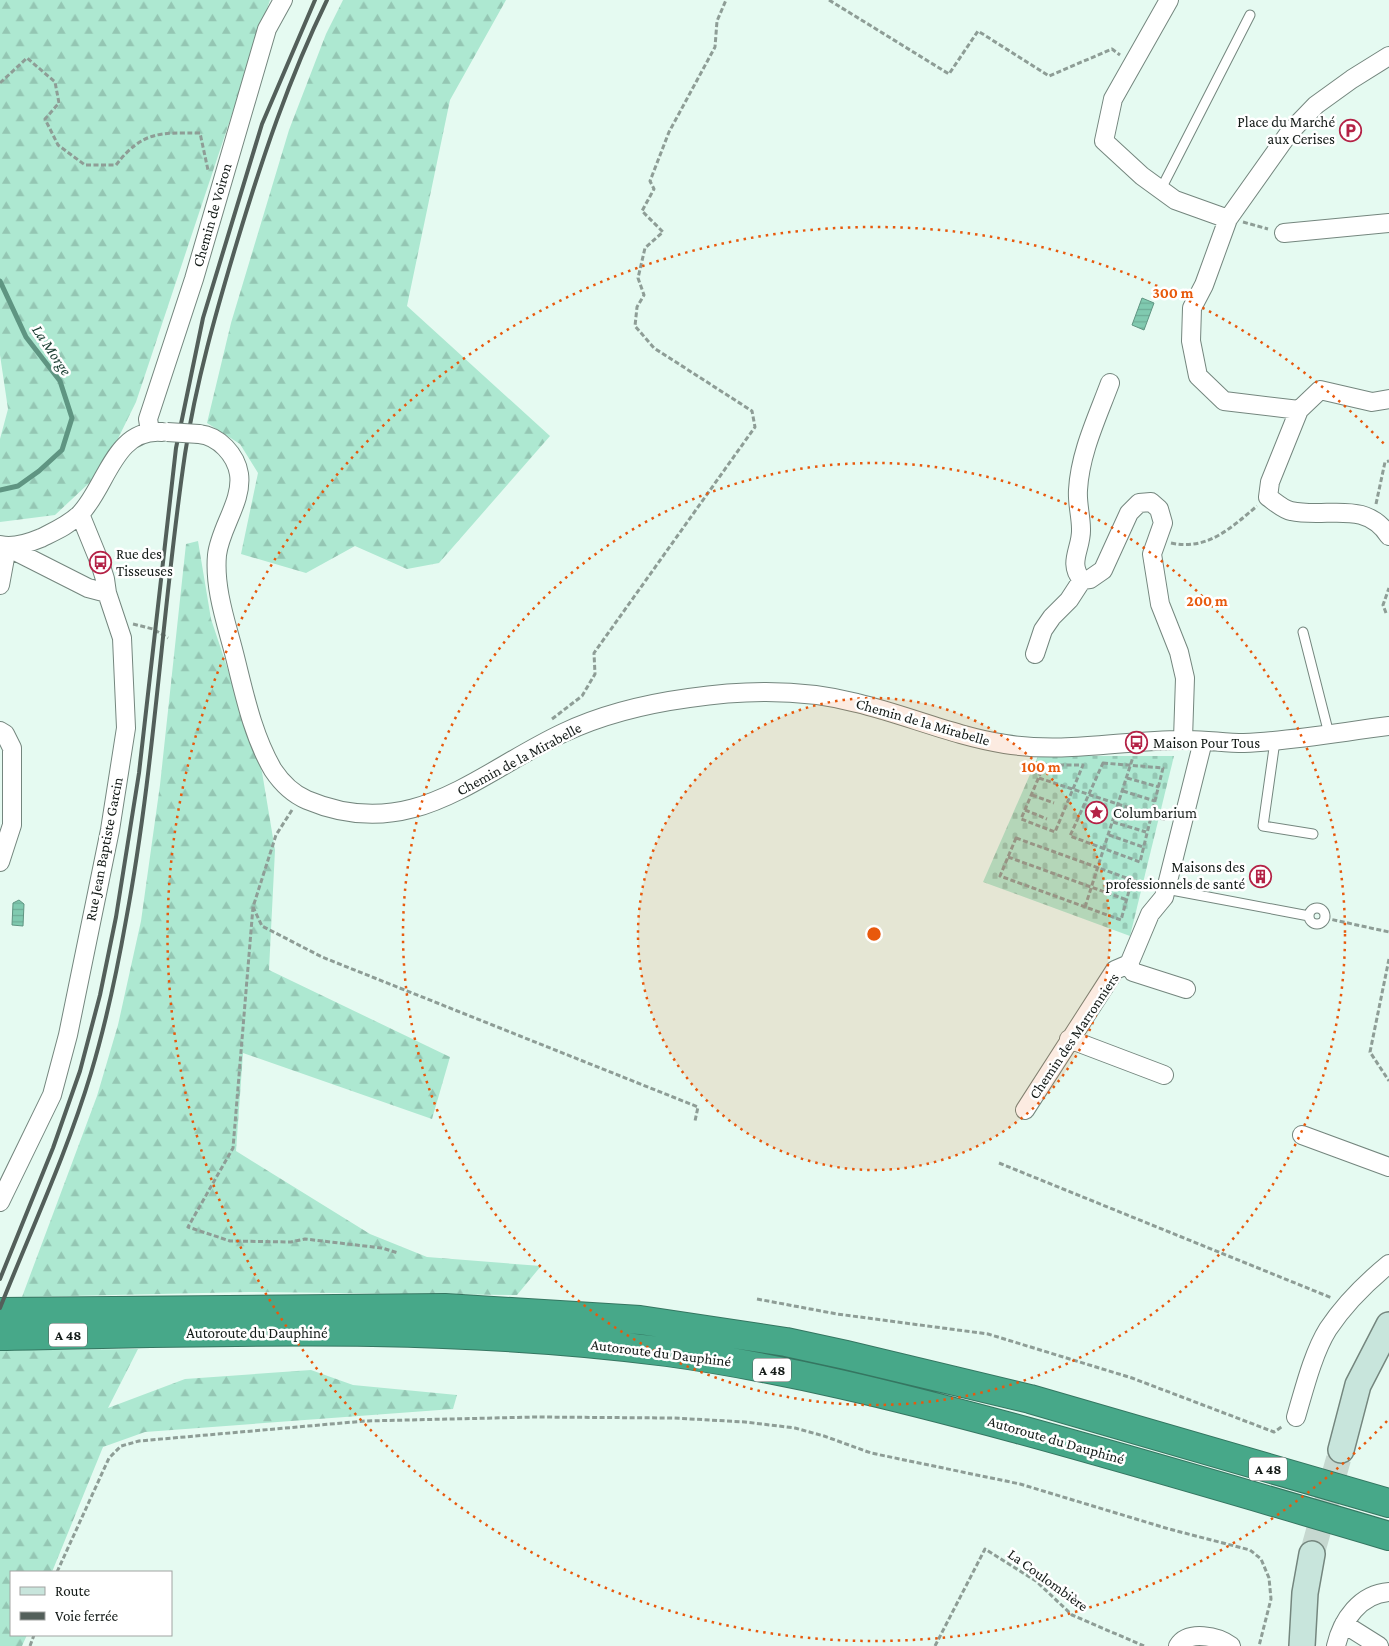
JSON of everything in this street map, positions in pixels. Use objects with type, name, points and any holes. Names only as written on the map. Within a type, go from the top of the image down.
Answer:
[{"type":"highway","name":"Autoroute du Dauphiné","points":[[0,1336],[135,1322],[445,1308],[576,1314],[640,1320],[846,1354],[1030,1399],[1389,1503]]},
{"type":"highway","name":"Autoroute du Dauphiné","points":[[0,1312],[135,1322],[449,1334],[591,1344],[731,1362],[812,1377],[918,1402],[1061,1441],[1389,1536]]},
{"type":"street","name":"Chemin de Voiron","points":[[159,432],[148,419],[215,205],[267,29],[283,0]]},
{"type":"street","points":[[1169,0],[1113,99],[1104,141],[1142,176],[1175,200],[1228,219]]},
{"type":"street","points":[[1299,410],[1224,401],[1198,376],[1191,341],[1192,308],[1204,285],[1228,219],[1288,133],[1316,105],[1352,79],[1389,56]]},
{"type":"street","points":[[1284,233],[1389,223]]},
{"type":"street","points":[[1082,580],[1077,574],[1074,562],[1080,543],[1081,529],[1079,483],[1085,451],[1110,383]]},
{"type":"street","points":[[1389,400],[1372,402],[1320,390],[1299,410],[1270,482],[1268,497],[1290,511],[1352,512],[1373,519],[1389,536]]},
{"type":"street","points":[[4,546],[35,540],[60,529],[80,514],[90,501],[108,468],[133,437],[159,432]]},
{"type":"street","name":"Chemin de la Mirabelle","points":[[159,432],[207,435],[235,456],[240,479],[217,553],[219,594],[251,717],[262,748],[274,772],[285,785],[301,797],[345,812],[374,814],[401,811],[434,803],[464,789],[561,734],[601,717],[641,706],[692,697],[751,693],[812,694],[856,702],[968,737],[1008,745],[1061,748],[1183,740],[1240,743],[1275,741],[1389,726]]},
{"type":"street","points":[[1035,654],[1043,630],[1052,617],[1069,600],[1082,580],[1090,579],[1102,570],[1129,513],[1139,503],[1151,502],[1159,509],[1163,523],[1152,554],[1160,604],[1179,652],[1185,678],[1183,740]]},
{"type":"street","name":"Rue Jean Baptiste Garcin","points":[[0,1202],[52,1095],[68,1035],[110,830],[126,728],[122,638],[107,593],[106,579],[80,514]]},
{"type":"street","points":[[0,585],[4,546]]},
{"type":"street","points":[[4,546],[88,588],[107,593]]},
{"type":"street","points":[[0,731],[5,734],[12,748],[12,825],[0,862]]},
{"type":"street","name":"Chemin des Marronniers","points":[[1025,1110],[1115,970],[1129,964],[1150,914],[1164,898],[1203,741]]},
{"type":"street","points":[[1129,964],[1134,972],[1186,989]]},
{"type":"street","points":[[1069,1039],[1164,1075]]},
{"type":"street","points":[[1302,1135],[1389,1167]]},
{"type":"street","points":[[1296,1417],[1306,1382],[1328,1330],[1371,1278],[1389,1264]]},
{"type":"street","points":[[1342,1450],[1358,1385],[1389,1325]]},
{"type":"street","points":[[1302,1646],[1305,1594],[1312,1554]]},
{"type":"street","points":[[1336,1646],[1350,1614],[1367,1598],[1389,1592]]},
{"type":"street","points":[[1344,1624],[1379,1646]]},
{"type":"street","points":[[1178,1646],[1181,1641],[1191,1636],[1224,1641],[1231,1646]]},
{"type":"lane","points":[[1161,190],[1250,15]]},
{"type":"lane","points":[[1303,632],[1329,734]]},
{"type":"lane","points":[[1275,741],[1263,826],[1313,834]]},
{"type":"lane","points":[[1166,889],[1309,916],[1312,910],[1320,908],[1324,911],[1325,918]]},
{"type":"path","points":[[546,726],[582,696],[594,674],[594,653],[754,427],[752,411],[654,348],[635,326],[637,307],[644,295],[638,278],[645,248],[663,232],[642,210],[654,189],[650,182],[669,132],[715,47],[717,21],[726,0]]},
{"type":"path","points":[[829,0],[949,74],[978,31],[1049,76],[1112,50],[1133,64]]},
{"type":"path","points":[[0,83],[27,58],[55,82],[59,103],[45,119],[58,145],[85,166],[116,164],[130,147],[157,133],[200,133],[215,205]]},
{"type":"path","points":[[1228,219],[1284,233]]},
{"type":"path","points":[[1373,519],[1385,462],[1389,461]]},
{"type":"path","points":[[1158,541],[1188,546],[1224,534],[1268,497]]},
{"type":"path","points":[[1386,614],[1382,605],[1389,588]]},
{"type":"path","points":[[115,619],[153,629],[168,638]]},
{"type":"path","points":[[1103,763],[1132,766],[1164,768],[1140,862],[1070,836],[1103,763]]},
{"type":"path","points":[[1044,765],[1083,765],[1055,832],[1021,819],[1038,778],[1044,765]]},
{"type":"path","points":[[1085,907],[1132,766]]},
{"type":"path","points":[[1038,778],[1102,801],[1182,824]]},
{"type":"path","points":[[1128,778],[1158,787]]},
{"type":"path","points":[[1123,791],[1155,801]]},
{"type":"path","points":[[1032,794],[1054,803]]},
{"type":"path","points":[[301,797],[276,835],[253,907],[233,1148],[188,1227],[230,1241],[291,1242],[305,1239],[382,1248],[398,1253]]},
{"type":"path","points":[[1025,810],[1047,819]]},
{"type":"path","points":[[1113,822],[1146,832]]},
{"type":"path","points":[[1109,835],[1143,847]]},
{"type":"path","points":[[1016,838],[1132,880],[1121,920],[1000,876],[1008,857],[1016,838]]},
{"type":"path","points":[[1008,857],[1126,900]]},
{"type":"path","points":[[253,907],[262,926],[322,957],[698,1107],[695,1121]]},
{"type":"path","points":[[1325,918],[1389,932]]},
{"type":"path","points":[[1389,959],[1370,1052],[1389,1081]]},
{"type":"path","points":[[999,1163],[1348,1304]]},
{"type":"path","points":[[758,1298],[837,1314],[988,1334],[1132,1378],[1274,1432],[1296,1417]]},
{"type":"path","points":[[57,1571],[109,1458],[121,1446],[139,1441],[365,1421],[536,1417],[673,1418],[746,1422],[795,1428],[871,1453],[1020,1484],[1169,1529],[1250,1550],[1261,1559],[1269,1578],[1271,1599],[1259,1646]]},
{"type":"path","name":"La Coulombière","points":[[935,1646],[985,1549],[1036,1581],[1072,1615],[1144,1646]]},
{"type":"green space","points":[[0,0],[270,0],[136,402],[102,471],[55,515],[0,522],[0,439],[8,409],[0,355]]},
{"type":"green space","points":[[343,0],[506,0],[450,100],[407,306],[550,436],[439,563],[407,569],[355,546],[306,573],[241,554],[258,473],[240,444],[207,423],[231,323],[289,130],[326,34]]},
{"type":"green space","points":[[198,541],[211,619],[262,772],[275,850],[269,970],[450,1057],[432,1119],[243,1053],[236,1151],[370,1234],[427,1257],[541,1266],[517,1295],[249,1292],[22,1297],[97,1096],[118,1025],[141,921],[160,785],[186,544]]},
{"type":"green space","points":[[1038,756],[1174,756],[1130,936],[983,882]]},
{"type":"green space","points":[[138,1349],[108,1408],[185,1379],[311,1370],[353,1385],[457,1395],[453,1409],[145,1432],[103,1447],[52,1571],[10,1571],[10,1636],[27,1636],[22,1646],[0,1646],[0,1350]]},
{"type":"shaded area","points":[[1142,298],[1154,303],[1144,330],[1132,325]]},
{"type":"shaded area","points":[[19,900],[24,904],[23,926],[12,925],[13,903]]},
{"type":"waterway","name":"La Morge","points":[[0,281],[26,337],[60,381],[72,418],[62,450],[39,471],[18,486],[0,490]]},
{"type":"tunnel","points":[[1312,1554],[1341,1450]]},
{"type":"railway","points":[[0,1279],[53,1148],[80,1071],[100,995],[116,917],[139,773],[176,448],[203,318],[262,124],[315,0]]},
{"type":"railway","points":[[0,1308],[71,1132],[102,1035],[119,958],[136,862],[177,512],[195,400],[207,347],[256,180],[288,89],[327,0]]},
{"type":"place","name":"Place du Marché aux Cerises","points":[[1351,131]]},
{"type":"place","name":"Rue des Tisseuses","points":[[100,563]]},
{"type":"place","name":"Maison Pour Tous","points":[[1137,743]]},
{"type":"place","name":"Columbarium","points":[[1097,813]]},
{"type":"place","name":"Maisons des professionnels de santé","points":[[1261,876]]}]
